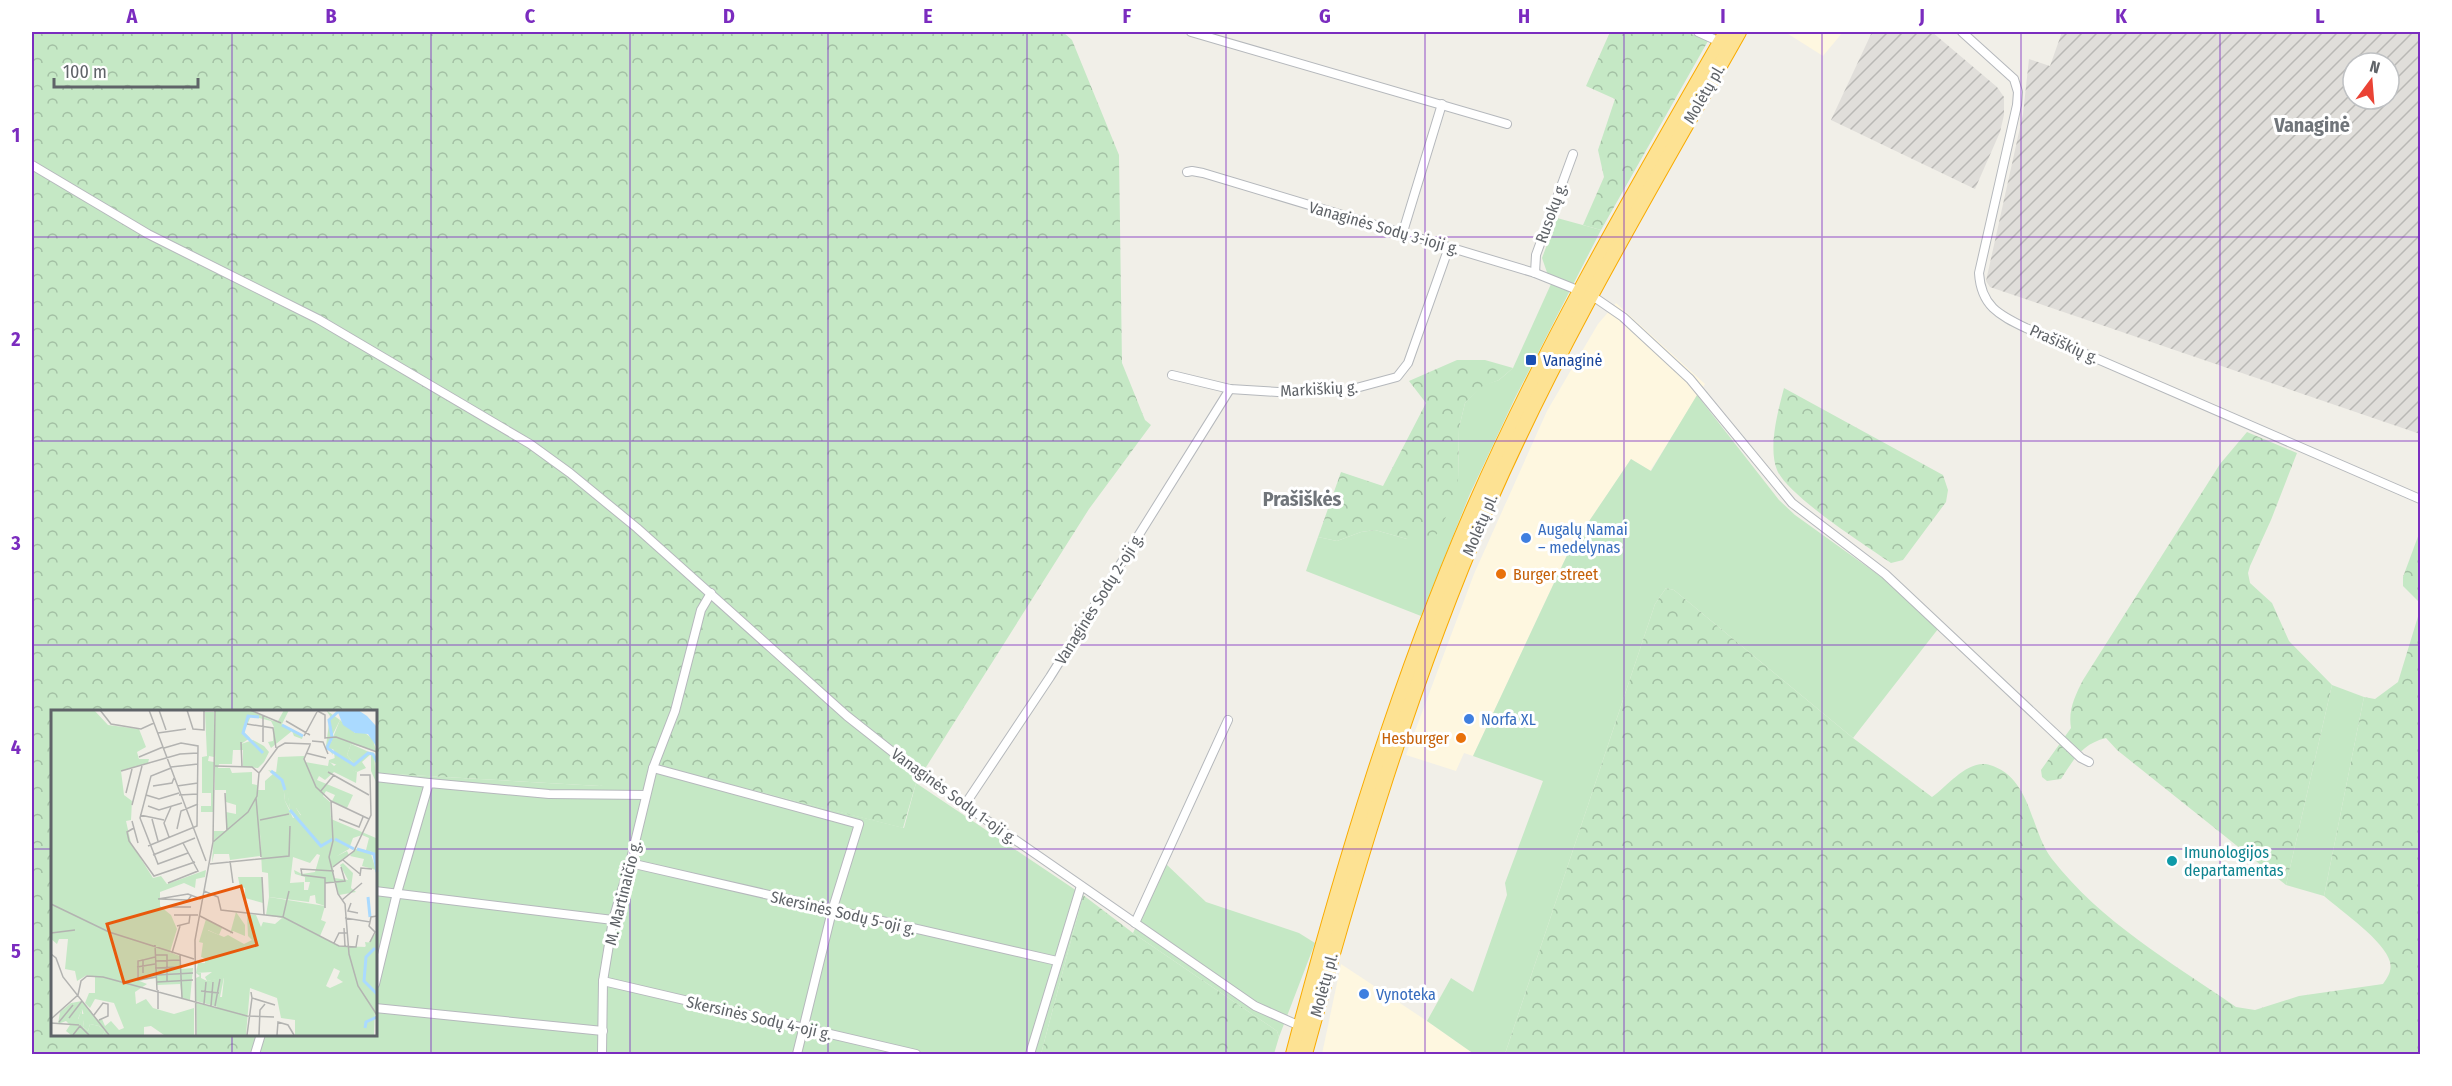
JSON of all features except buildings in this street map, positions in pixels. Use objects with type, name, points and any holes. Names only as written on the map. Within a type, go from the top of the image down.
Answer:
[{"type":"highway","name":"Molėtų pl.","points":[[1305,1054],[1365,841],[1426,659],[1488,505],[1585,293],[1739,32]]},
{"type":"highway","name":"Molėtų pl.","points":[[1293,1054],[1357,825],[1385,738],[1432,608],[1498,454],[1723,37]]},
{"type":"street","points":[[1191,32],[1507,124]]},
{"type":"street","points":[[1698,32],[1723,37]]},
{"type":"street","name":"Prašiškių g.","points":[[1962,32],[2014,79],[2018,92],[1979,273],[1982,294],[1993,309],[2026,328],[2421,498]]},
{"type":"street","points":[[1402,235],[1442,104]]},
{"type":"street","name":"Rusokų g.","points":[[1535,273],[1536,255],[1573,154]]},
{"type":"street","name":"Vanaginės Sodų 1-oji g.","points":[[32,165],[148,234],[318,319],[530,444],[570,473],[637,528],[847,716],[964,806],[1255,1006],[1300,1026]]},
{"type":"street","name":"Vanaginės Sodų 3-ioji g.","points":[[1187,172],[1203,173],[1402,235],[1535,273],[1585,293],[1623,316],[1690,379],[1792,503],[1885,574],[2020,702],[2081,758],[2089,762]]},
{"type":"street","name":"Markiškių g.","points":[[1172,375],[1230,389],[1278,392],[1345,391],[1397,377],[1408,363],[1449,247]]},
{"type":"street","name":"Vanaginės Sodų 2-oji g.","points":[[964,806],[1050,677],[1230,389]]},
{"type":"street","name":"M. Martinaičio g.","points":[[602,1054],[603,981],[613,920],[630,863],[653,768],[675,711],[701,610],[711,593]]},
{"type":"street","points":[[1135,923],[1228,720]]},
{"type":"street","points":[[653,768],[859,824],[832,911],[797,1054]]},
{"type":"street","points":[[376,777],[549,794],[646,795]]},
{"type":"street","points":[[376,980],[397,893],[429,783]]},
{"type":"street","name":"Skersinės Sodų 5-oji g.","points":[[630,863],[1057,961]]},
{"type":"street","points":[[1030,1054],[1081,886]]},
{"type":"street","points":[[376,891],[613,920]]},
{"type":"street","name":"Skersinės Sodų 4-oji g.","points":[[603,981],[916,1054]]},
{"type":"street","points":[[376,1008],[603,1031]]},
{"type":"street","points":[[255,1054],[261,1035]]},
{"type":"shaded area","points":[[1785,32],[1843,32],[1823,56]]},
{"type":"shaded area","points":[[1872,32],[1932,32],[1997,87],[2004,97],[2004,115],[2000,132],[1975,189],[1831,120]]},
{"type":"shaded area","points":[[2062,32],[2420,32],[2420,434],[1990,287],[1986,281],[2023,114],[2029,59],[2050,66]]},
{"type":"shaded area","points":[[1616,303],[1705,384],[1650,471],[1631,459],[1569,551],[1473,756],[1464,753],[1456,771],[1406,755],[1474,574],[1547,411],[1598,324]]},
{"type":"shaded area","points":[[1341,964],[1427,1021],[1474,1054],[1322,1054]]},
{"type":"green space","points":[[32,32],[1063,32],[1072,40],[1119,155],[1122,363],[1145,420],[1151,425],[1089,509],[916,783],[903,828],[653,765],[636,777],[600,786],[376,773],[376,710],[51,710],[51,1035],[258,1035],[252,1054],[32,1054]]},
{"type":"green space","points":[[1610,32],[1687,32],[1708,41],[1601,230],[1583,225],[1604,177],[1598,150],[1615,99],[1586,86]]},
{"type":"green space","points":[[1557,218],[1601,230],[1515,398],[1469,496],[1421,616],[1306,571],[1318,537],[1337,541],[1361,532],[1375,530],[1407,539],[1458,480],[1459,428],[1465,403],[1481,386],[1499,380],[1513,368],[1551,284],[1542,258]]},
{"type":"green space","points":[[1457,360],[1485,360],[1513,368],[1499,380],[1481,387],[1465,403],[1459,428],[1458,480],[1454,502],[1437,534],[1426,540],[1407,539],[1375,530],[1361,532],[1337,541],[1318,537],[1341,472],[1383,486],[1426,403],[1409,381]]},
{"type":"green space","points":[[1784,388],[1943,475],[1948,490],[1946,502],[1903,560],[1891,563],[1828,520],[1784,481],[1777,470],[1773,451],[1775,429]]},
{"type":"green space","points":[[1697,395],[1779,500],[1795,515],[1887,581],[1938,629],[1853,738],[1674,590],[1666,588],[1655,604],[1505,1054],[1474,1054],[1427,1021],[1451,978],[1473,992],[1507,895],[1505,883],[1543,781],[1473,756],[1569,551],[1631,459],[1651,471]]},
{"type":"green space","points":[[2247,432],[2297,453],[2250,566],[2248,573],[2250,583],[2272,603],[2289,641],[2332,685],[2286,885],[2117,750],[2106,738],[2085,748],[2061,779],[2047,781],[2042,777],[2041,770],[2071,728],[2071,709],[2083,680],[2220,464]]},
{"type":"green space","points":[[2420,531],[2420,603],[2403,586],[2403,577]]},
{"type":"green space","points":[[1666,588],[1674,590],[1853,738],[1932,797],[1960,773],[1976,765],[1993,766],[2006,773],[2023,794],[2052,859],[2092,902],[2138,940],[2236,1007],[2255,1010],[2299,996],[2383,984],[2389,974],[2390,962],[2380,945],[2324,896],[2364,697],[2375,699],[2398,682],[2420,610],[2420,1054],[1505,1054],[1655,604]]},
{"type":"green space","points":[[2332,685],[2364,697],[2324,896],[2286,885]]},
{"type":"green space","points":[[653,765],[904,828],[916,783],[1083,895],[1041,1054],[252,1054],[258,1035],[376,1035],[376,773],[600,786]]},
{"type":"green space","points":[[1166,864],[1206,902],[1299,933],[1315,943],[1279,1037],[1277,1031],[1133,933]]},
{"type":"green space","points":[[1083,895],[1133,933],[1277,1031],[1279,1037],[1274,1054],[1041,1054]]},
{"type":"place","name":"Vanaginė","points":[[1531,360]]},
{"type":"place","name":"Augalų Namai – medelynas","points":[[1526,538]]},
{"type":"place","name":"Burger street","points":[[1501,574]]},
{"type":"place","name":"Norfa XL","points":[[1469,719]]},
{"type":"place","name":"Hesburger","points":[[1461,738]]},
{"type":"place","name":"Imunologijos departamentas","points":[[2172,861]]},
{"type":"place","name":"Vynoteka","points":[[1364,994]]},
{"type":"district","name":"Vanaginė","points":[[2312,125]]},
{"type":"district","name":"Prašiškės","points":[[1302,499]]}]
